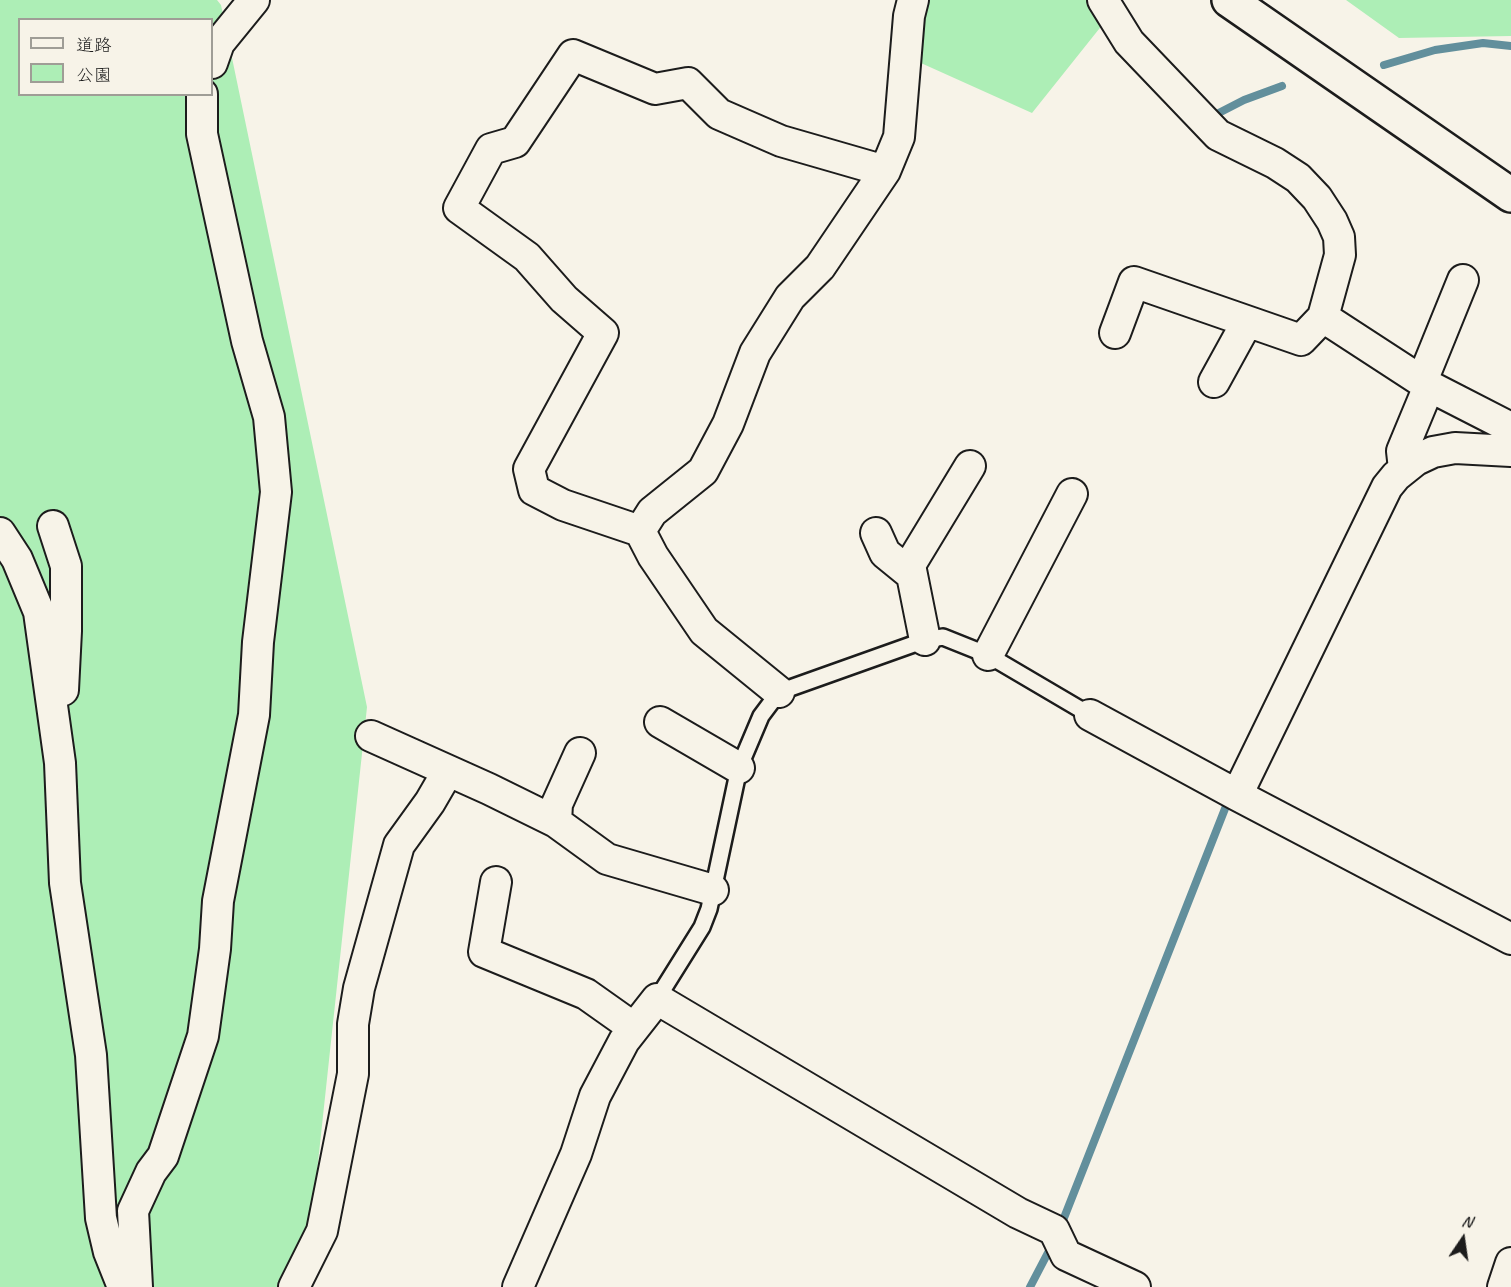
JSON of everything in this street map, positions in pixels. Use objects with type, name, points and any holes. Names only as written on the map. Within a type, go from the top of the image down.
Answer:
[{"type":"street","points":[[213,60],[219,44],[254,0]]},
{"type":"street","points":[[640,531],[652,512],[703,471],[728,424],[755,353],[790,297],[820,267],[885,171],[899,137],[909,16],[914,0]]},
{"type":"street","points":[[1103,0],[1129,42],[1218,135],[1275,163],[1298,178],[1317,198],[1339,237],[1340,255],[1323,317],[1301,340],[1134,282],[1115,333]]},
{"type":"street","points":[[1229,0],[1511,195]]},
{"type":"street","points":[[779,692],[704,631],[653,556],[640,531],[563,505],[534,490],[529,469],[603,333],[564,299],[527,257],[459,208],[491,149],[515,142],[573,55],[655,89],[688,82],[719,114],[781,141],[885,171]]},
{"type":"street","points":[[137,1287],[134,1211],[151,1172],[163,1156],[203,1036],[215,949],[218,901],[254,715],[258,642],[276,492],[269,417],[245,330],[202,134],[202,96]]},
{"type":"street","points":[[1237,795],[1386,487],[1403,460],[1425,384],[1463,280]]},
{"type":"street","points":[[1323,317],[1425,384],[1511,428]]},
{"type":"street","points":[[1214,382],[1247,322]]},
{"type":"street","points":[[1403,460],[1416,460],[1434,452],[1455,448],[1511,451]]},
{"type":"street","points":[[925,640],[910,565],[970,466]]},
{"type":"street","points":[[988,655],[1072,494]]},
{"type":"street","points":[[53,526],[66,566],[66,631],[60,759],[65,883],[91,1054],[101,1218],[109,1252],[123,1287]]},
{"type":"street","points":[[0,533],[17,559],[39,612],[60,759]]},
{"type":"street","points":[[876,533],[885,554],[912,575]]},
{"type":"street","points":[[1090,715],[1511,939]]},
{"type":"street","points":[[660,722],[739,768]]},
{"type":"street","points":[[371,736],[556,822],[607,859],[713,890]]},
{"type":"street","points":[[556,822],[557,804],[580,753]]},
{"type":"street","points":[[294,1287],[322,1231],[353,1074],[353,1023],[359,988],[399,845],[430,802],[448,771]]},
{"type":"street","points":[[496,882],[484,952],[586,994],[634,1028]]},
{"type":"street","points":[[518,1287],[576,1154],[595,1096],[624,1041],[657,999],[1018,1213],[1054,1230],[1066,1255],[1135,1287]]},
{"type":"street","points":[[1503,1287],[1511,1263]]},
{"type":"lane","points":[[657,999],[702,927],[709,909],[739,768],[761,716],[779,692],[925,640],[943,637],[988,655],[1090,715]]},
{"type":"green space","points":[[0,0],[217,0],[221,5],[367,707],[309,1246],[288,1287],[0,1287]]},
{"type":"green space","points":[[923,0],[1095,0],[1107,19],[1032,113],[912,59]]},
{"type":"green space","points":[[1346,0],[1511,0],[1511,36],[1399,38]]},
{"type":"waterway","points":[[1384,65],[1435,50],[1483,43],[1511,46]]},
{"type":"waterway","points":[[1209,118],[1244,100],[1282,86]]},
{"type":"waterway","points":[[1060,1228],[1230,796]]},
{"type":"waterway","points":[[1030,1287],[1052,1245]]}]
